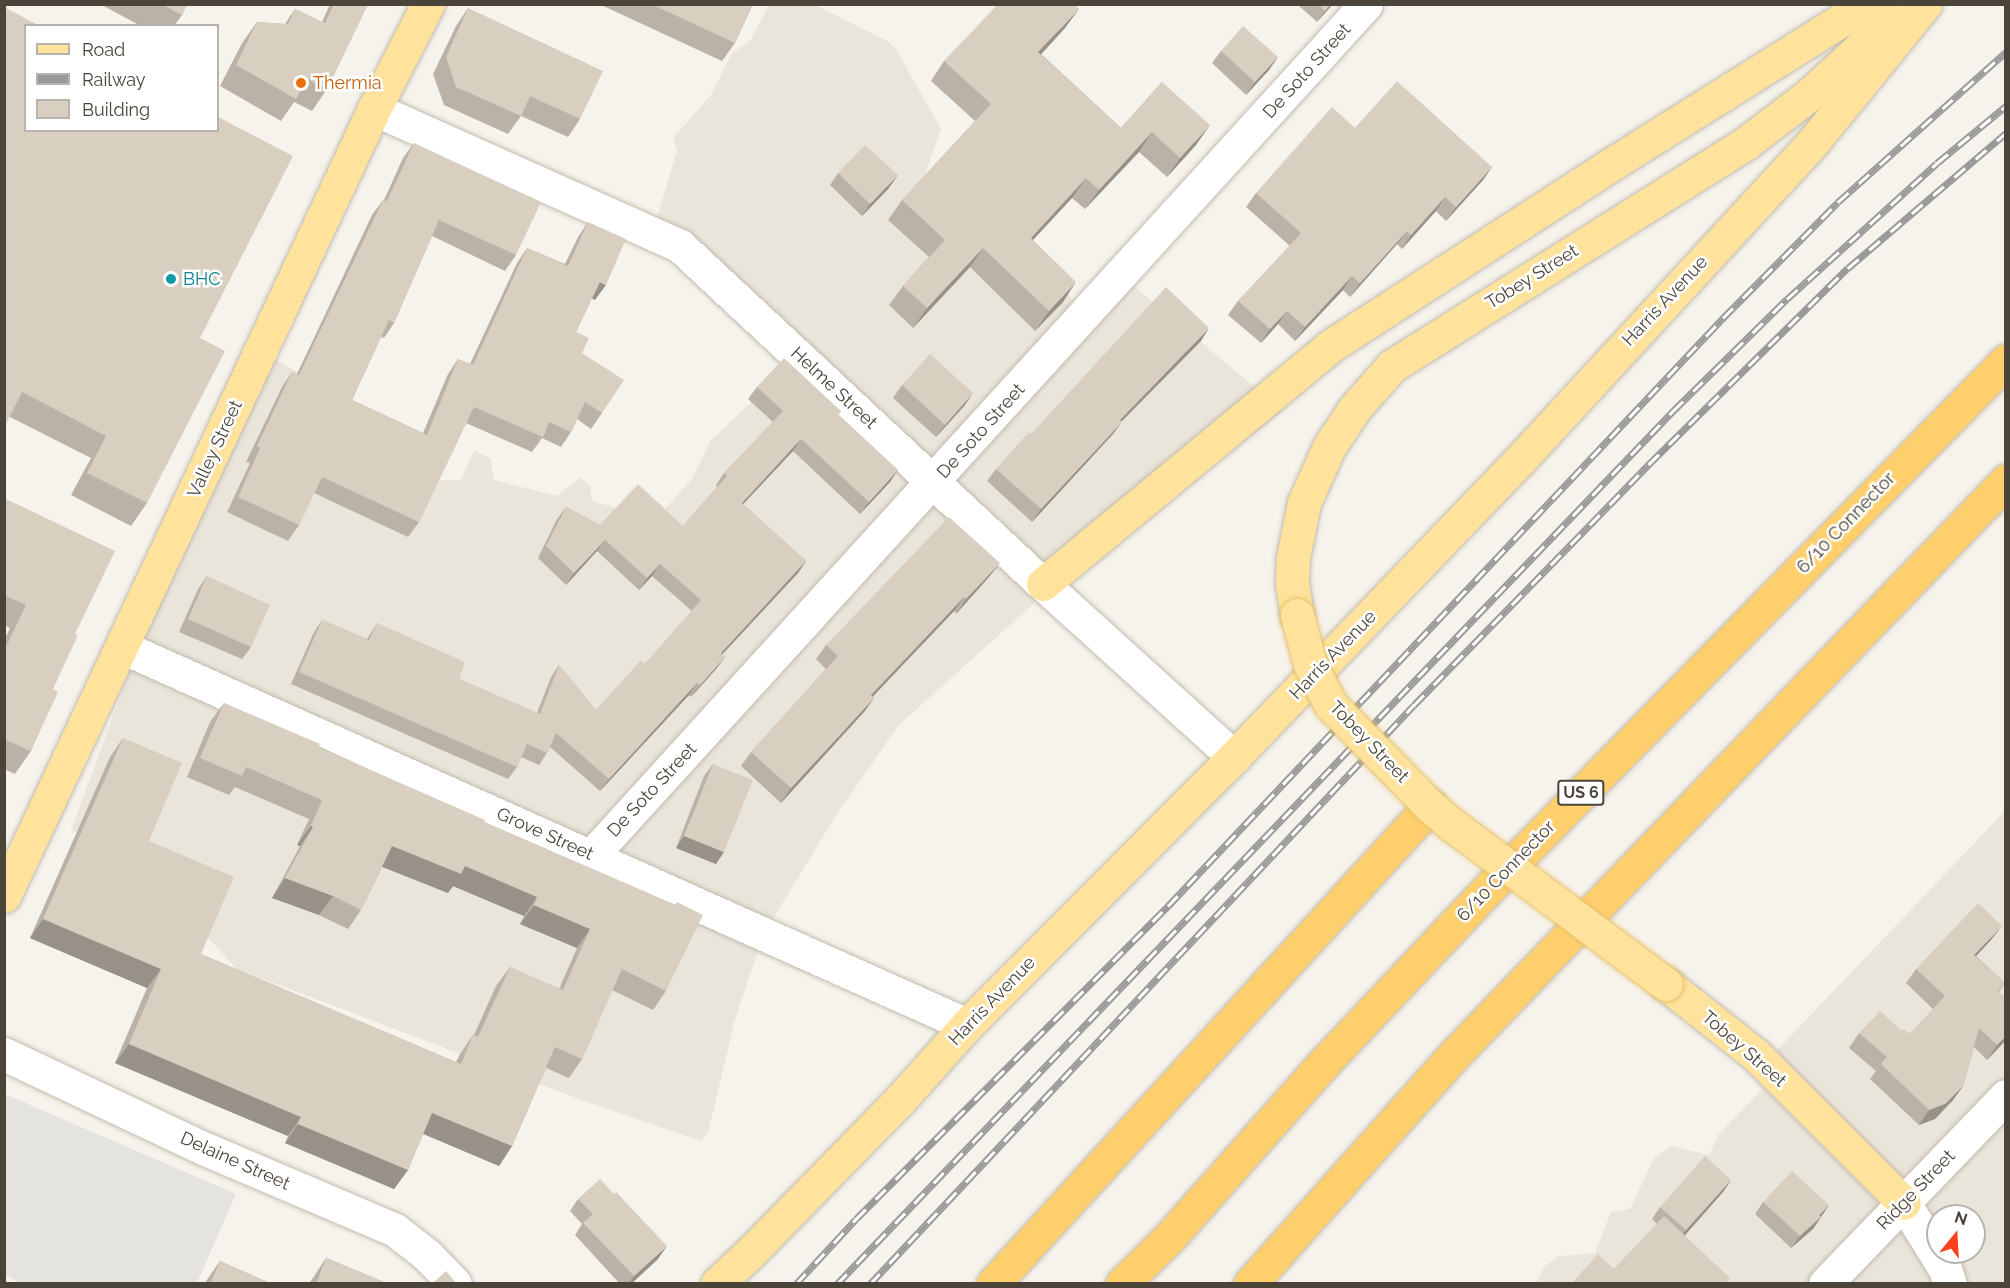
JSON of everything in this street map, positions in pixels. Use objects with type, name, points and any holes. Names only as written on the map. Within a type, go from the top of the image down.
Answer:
[{"type":"highway","name":"6/10 Connector","points":[[1169,1238],[1324,1063],[1486,891],[2006,361]]},
{"type":"highway","points":[[1250,1284],[1456,1053],[2006,482]]},
{"type":"highway","points":[[993,1284],[1430,806]]},
{"type":"highway","name":"US 6","points":[[1122,1284],[1169,1238]]},
{"type":"highway","points":[[1137,1284],[1169,1238]]},
{"type":"main road","name":"Valley Street","points":[[4,896],[374,109],[428,4]]},
{"type":"main road","points":[[1043,584],[1329,347],[1615,162],[1867,4]]},
{"type":"main road","name":"Tobey Street","points":[[1898,4],[1856,52],[1809,95],[1746,143],[1392,366],[1355,408],[1329,447],[1304,503],[1293,558],[1292,583],[1296,615],[1310,664],[1330,704],[1430,806],[1756,1055],[1904,1203]]},
{"type":"main road","name":"Harris Avenue","points":[[717,1284],[900,1101],[967,1025],[1234,758],[1518,462],[1814,142],[1925,4]]},
{"type":"street","name":"De Soto Street","points":[[592,855],[935,482],[1366,4]]},
{"type":"street","name":"Helme Street","points":[[374,109],[680,246],[1043,584],[1234,758]]},
{"type":"street","name":"Grove Street","points":[[122,647],[592,855],[764,935],[967,1025]]},
{"type":"street","name":"Delaine Street","points":[[4,1054],[203,1148],[395,1230],[427,1255],[455,1284]]},
{"type":"street","name":"Ridge Street","points":[[1825,1284],[2006,1096]]},
{"type":"street","points":[[1973,1131],[2006,1132]]},
{"type":"street","name":"Tobey Street","points":[[1904,1203],[1945,1269],[1950,1284]]},
{"type":"shaded area","points":[[769,5],[815,5],[888,41],[897,51],[941,129],[916,200],[1013,238],[1094,321],[1133,285],[1283,411],[1042,596],[898,726],[835,817],[763,935],[734,1023],[708,1133],[701,1141],[587,1102],[237,969],[208,938],[211,882],[71,830],[132,665],[266,355],[330,389],[437,480],[461,480],[474,450],[491,459],[494,480],[557,496],[580,478],[590,485],[592,501],[656,519],[692,479],[711,440],[794,362],[651,238],[677,151],[673,138],[711,95],[732,53],[750,41]]},
{"type":"shaded area","points":[[2005,811],[2005,1283],[1535,1284],[1545,1266],[1559,1256],[1595,1253],[1611,1212],[1630,1209],[1654,1158],[1671,1146],[1709,1155],[1718,1135],[1772,1079],[1765,1063]]},
{"type":"shaded area","points":[[5,1094],[236,1194],[197,1283],[23,1284],[5,1275]]},
{"type":"building","points":[[161,4],[187,4],[182,15]]},
{"type":"building","points":[[334,4],[368,4],[327,89],[307,79],[296,99],[236,65],[257,22],[288,24],[295,9],[325,23]]},
{"type":"building","points":[[651,4],[753,4],[735,43]]},
{"type":"building","points":[[998,4],[1074,4],[1079,9],[1038,52],[1121,128],[1162,82],[1210,125],[1180,158],[1152,132],[1099,190],[1086,178],[1031,238],[1076,282],[1049,311],[983,248],[927,308],[903,286],[945,240],[902,200],[991,104],[944,61]]},
{"type":"building","points":[[1318,4],[1331,4],[1325,11]]},
{"type":"building","name":"BHC","points":[[4,7],[36,24],[24,24],[24,132],[219,132],[219,118],[293,156],[200,338],[225,351],[147,503],[87,473],[106,436],[22,392],[4,428]]},
{"type":"building","points":[[468,8],[603,71],[580,119],[530,96],[521,116],[456,87],[446,57]]},
{"type":"building","points":[[1243,26],[1278,57],[1255,82],[1221,51]]},
{"type":"building","points":[[1397,81],[1492,167],[1456,207],[1445,197],[1411,235],[1407,231],[1360,283],[1352,276],[1305,327],[1287,311],[1270,329],[1238,301],[1301,233],[1256,193],[1332,107],[1355,128]]},
{"type":"building","points":[[414,143],[541,202],[516,255],[439,220],[394,323],[389,320],[352,400],[427,435],[458,359],[473,365],[527,248],[568,266],[588,222],[626,239],[606,285],[600,282],[576,332],[589,338],[582,353],[624,380],[602,413],[585,402],[571,432],[549,422],[543,437],[474,407],[419,522],[322,477],[299,525],[238,497],[260,448],[257,446],[292,372],[299,375],[383,200],[387,201]]},
{"type":"building","points":[[865,145],[898,175],[870,204],[838,173]]},
{"type":"building","points":[[1166,287],[1209,328],[1120,420],[1122,422],[1041,509],[996,469]]},
{"type":"building","points":[[930,354],[973,393],[945,425],[902,385]]},
{"type":"building","points":[[784,358],[841,411],[838,414],[898,470],[869,502],[801,439],[742,503],[806,561],[721,653],[725,657],[700,685],[697,683],[609,779],[556,733],[547,753],[527,744],[517,767],[299,672],[322,620],[369,640],[377,623],[465,662],[459,679],[540,714],[559,665],[596,710],[641,660],[645,664],[701,600],[660,564],[647,578],[605,540],[574,573],[546,546],[566,507],[600,525],[638,484],[683,526],[727,476],[724,473],[783,411],[757,387]]},
{"type":"building","points":[[4,498],[115,551],[75,634],[78,635],[53,689],[58,692],[31,751],[4,739],[4,651],[26,605],[4,595]]},
{"type":"building","points":[[949,517],[1000,563],[966,599],[964,597],[871,695],[874,698],[791,788],[751,752],[838,656],[826,645]]},
{"type":"building","points":[[207,576],[270,605],[251,647],[188,619]]},
{"type":"building","points":[[224,703],[320,744],[318,747],[485,820],[484,822],[676,905],[677,902],[703,915],[666,991],[622,969],[582,1059],[555,1047],[512,1146],[432,1113],[408,1170],[298,1124],[301,1117],[129,1044],[161,969],[43,919],[123,738],[182,763],[149,841],[234,877],[201,954],[461,1064],[473,1035],[478,1037],[510,967],[563,990],[590,929],[534,905],[537,897],[465,866],[461,874],[392,846],[361,910],[333,896],[285,878],[313,827],[311,826],[322,800],[246,767],[242,776],[200,758]]},
{"type":"building","points":[[713,764],[753,780],[724,852],[684,836]]},
{"type":"building","points":[[1978,903],[2002,926],[1974,955],[2005,983],[1998,991],[2006,998],[2006,1036],[1997,1045],[1979,1028],[1963,1086],[1945,1104],[1929,1110],[1881,1064],[1887,1057],[1859,1033],[1880,1011],[1902,1031],[1904,1029],[1910,1034],[1945,996],[1916,969]]},
{"type":"building","points":[[1705,1156],[1731,1180],[1686,1230],[1660,1207]]},
{"type":"building","points":[[1792,1171],[1829,1205],[1819,1215],[1821,1217],[1800,1236],[1763,1202]]},
{"type":"building","points":[[600,1179],[614,1194],[616,1192],[667,1246],[634,1276],[583,1223],[593,1214],[578,1199]]},
{"type":"building","points":[[1664,1216],[1730,1278],[1725,1284],[1571,1284],[1598,1254],[1614,1269]]},
{"type":"building","points":[[326,1258],[389,1284],[316,1284]]},
{"type":"building","points":[[220,1261],[272,1284],[210,1284]]},
{"type":"building","points":[[446,1271],[457,1284],[432,1284]]},
{"type":"railway","points":[[796,1284],[856,1219],[1168,906],[1723,318],[1838,202],[2006,52]]},
{"type":"railway","points":[[837,1284],[1673,411],[1787,299],[1937,163],[2006,106]]},
{"type":"railway","points":[[870,1284],[1414,705],[1649,464],[1848,268],[2006,133]]},
{"type":"place","name":"Thermia","points":[[301,83]]},
{"type":"place","name":"BHC","points":[[171,279]]}]
